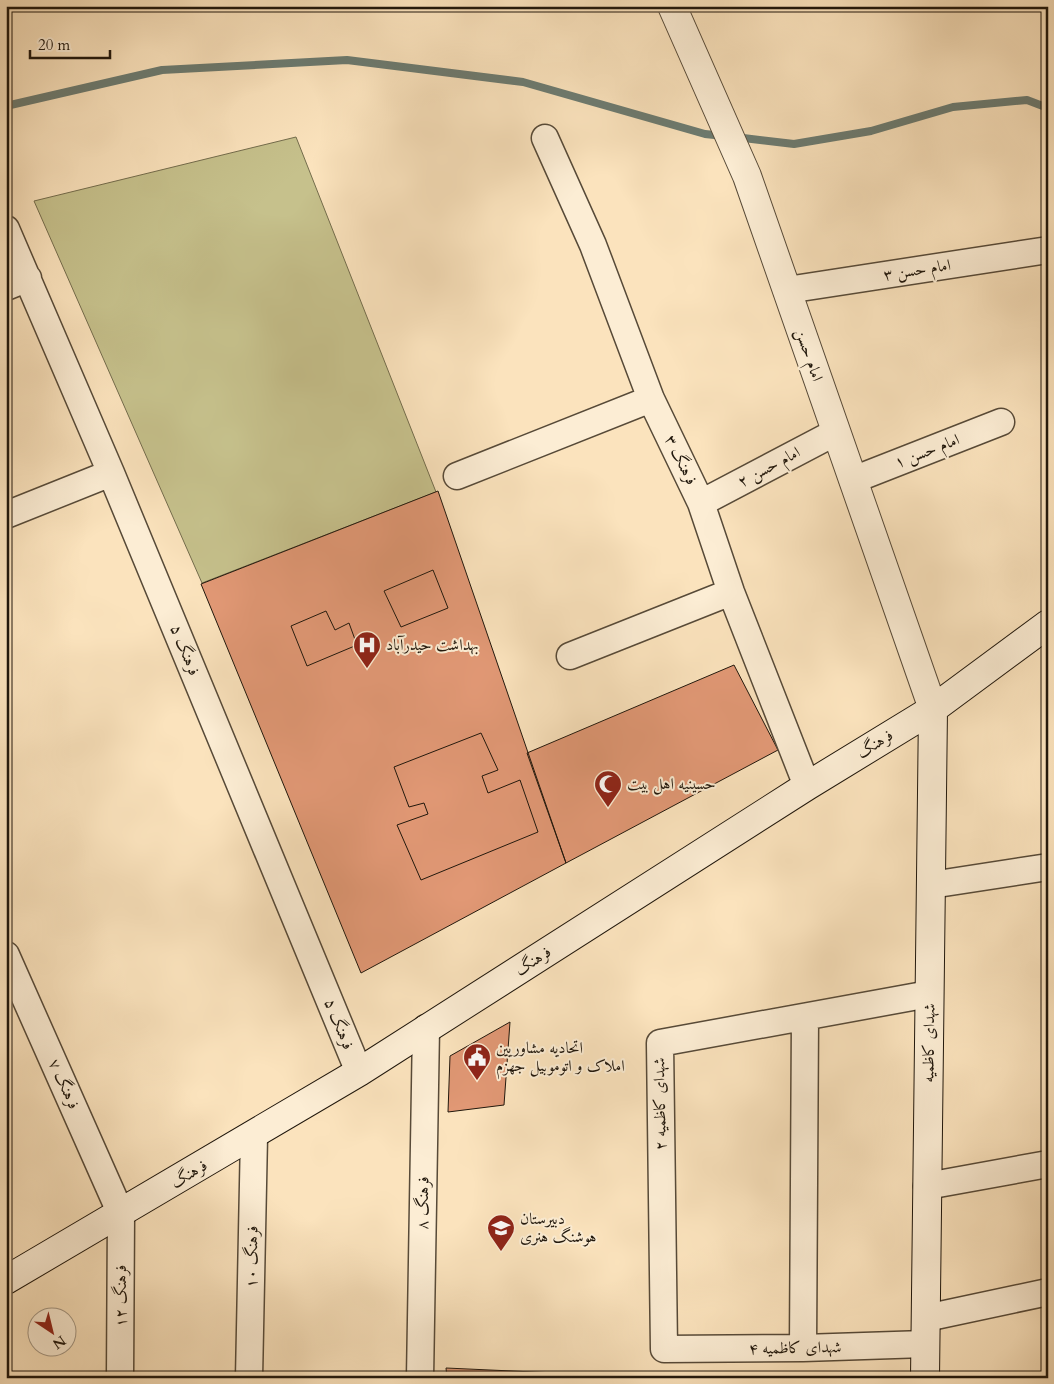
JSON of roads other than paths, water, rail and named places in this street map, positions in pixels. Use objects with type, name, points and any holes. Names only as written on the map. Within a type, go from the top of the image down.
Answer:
[{"type":"main road","name":"امام حسن","points":[[672,6],[747,176],[933,709]]},
{"type":"main road","name":"فرهنگ","points":[[6,1280],[254,1136],[359,1072],[807,786],[933,709],[1048,624]]},
{"type":"main road","name":"شهدای کاظمیه","points":[[925,1378],[933,709]]},
{"type":"street","name":"فرهنگ ۳","points":[[545,138],[593,245],[651,399],[701,503],[730,592],[807,786]]},
{"type":"street","name":"فرهنگ ۵","points":[[6,229],[17,283],[111,473],[359,1072]]},
{"type":"street","name":"امام حسن ۳","points":[[787,290],[1048,250]]},
{"type":"street","points":[[457,476],[651,399]]},
{"type":"street","name":"امام حسن ۱","points":[[853,480],[1001,422]]},
{"type":"street","name":"امام حسن ۲","points":[[701,503],[836,432]]},
{"type":"street","points":[[6,515],[111,473]]},
{"type":"street","points":[[570,656],[730,592]]},
{"type":"street","points":[[931,885],[1048,867]]},
{"type":"street","name":"فرهنگ ۷","points":[[6,954],[121,1214]]},
{"type":"street","name":"شهدای کاظمیه ۲","points":[[664,1349],[660,1042],[805,1018],[929,994]]},
{"type":"street","points":[[803,1348],[805,1018]]},
{"type":"street","name":"فرهنگ ۸","points":[[420,1378],[426,1028]]},
{"type":"street","name":"فرهنگ ۱۰","points":[[249,1378],[254,1136]]},
{"type":"street","points":[[927,1186],[1048,1164]]},
{"type":"street","name":"فرهنگ ۱۲","points":[[120,1378],[121,1214]]},
{"type":"street","name":"شهدای کاظمیه ۴","points":[[664,1349],[803,1348],[926,1331],[1048,1292]]},
{"type":"waterway","points":[[6,106],[162,70],[347,60],[523,82],[705,134],[724,136]]},
{"type":"waterway","points":[[735,137],[794,144],[871,131],[953,107],[1027,100],[1048,108]]},
{"type":"place","name":"بهداشت حیدرآباد","points":[[367,669]]},
{"type":"place","name":"حسینیه اهل بیت","points":[[608,808]]},
{"type":"place","name":"اتحادیه مشاوریین املاک و اتوموبیل جهزم","points":[[477,1081]]},
{"type":"place","name":"دبیرستان هوشنگ هنری","points":[[501,1252]]}]
